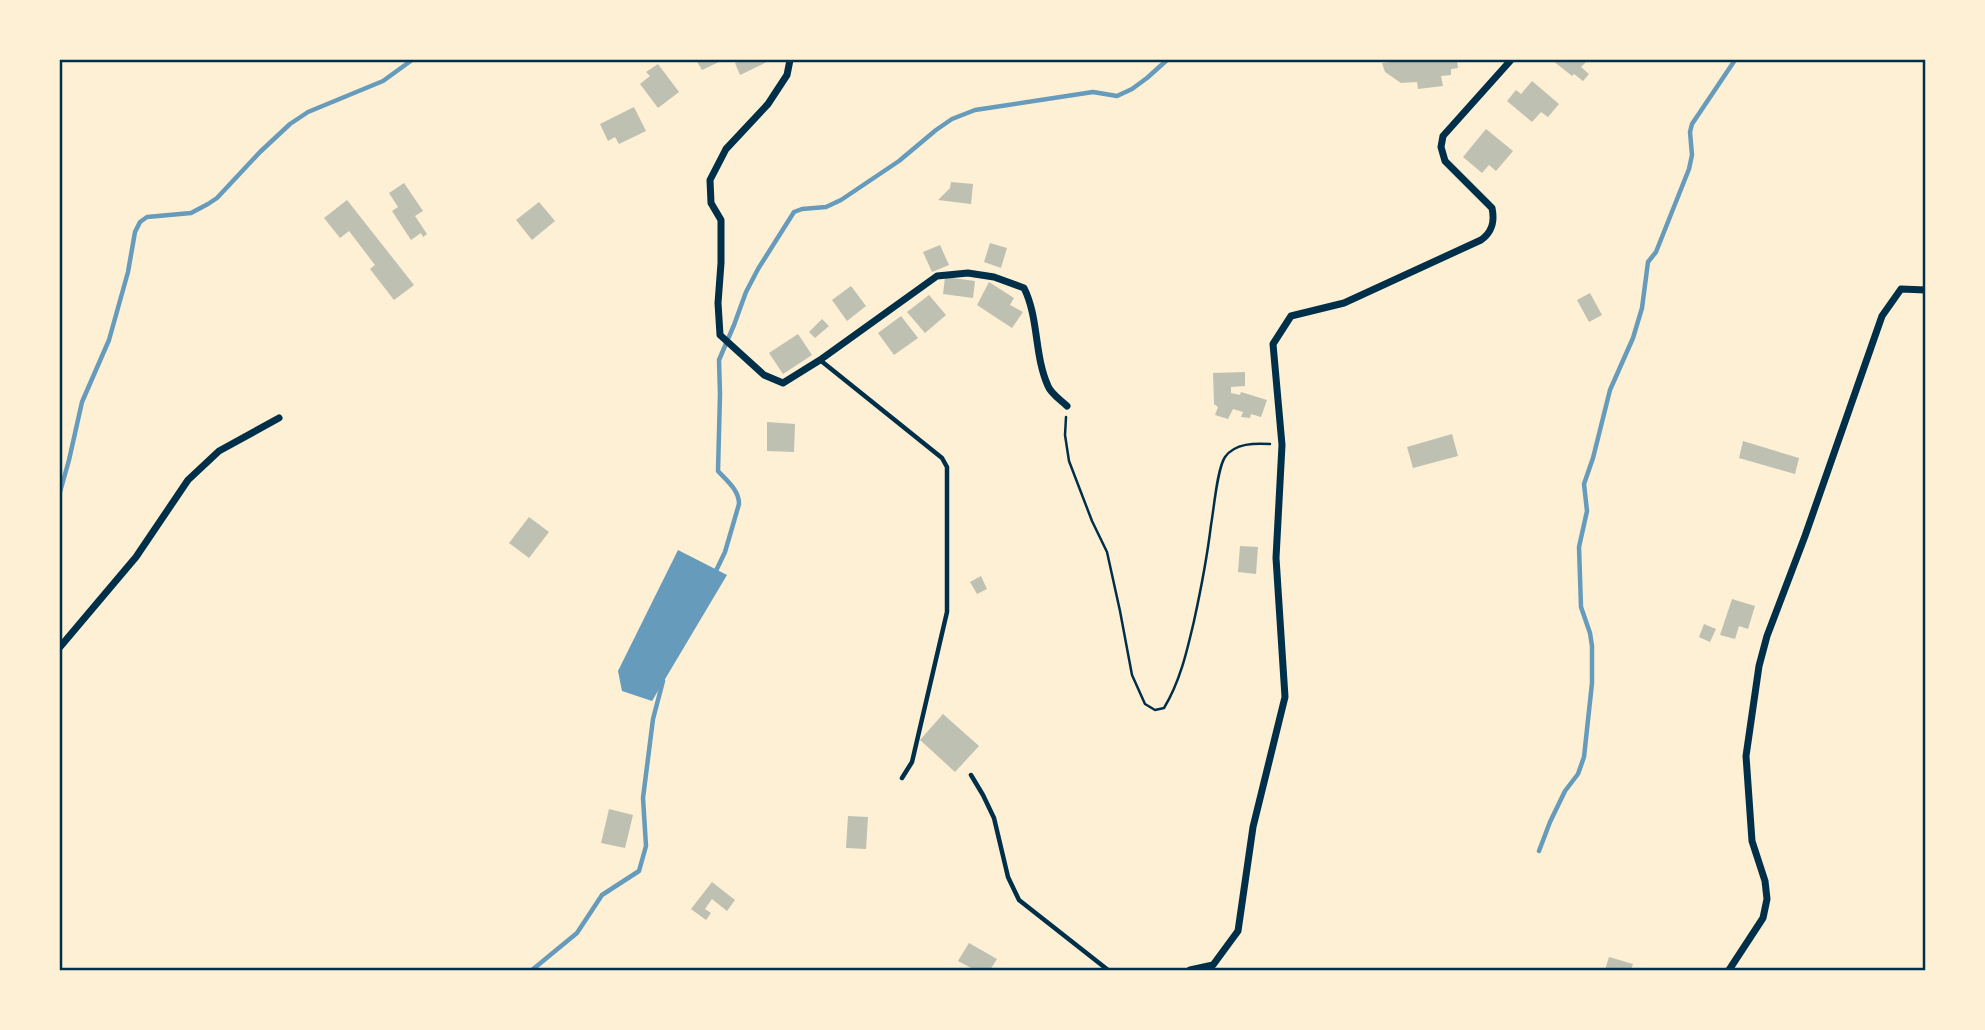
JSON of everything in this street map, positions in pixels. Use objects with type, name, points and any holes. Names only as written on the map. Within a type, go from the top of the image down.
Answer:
[{"type":"street","points":[[790,60],[787,75],[768,104],[726,149],[710,180],[711,203],[721,220],[722,263],[718,303],[720,335],[765,375],[783,383],[820,360],[937,276],[968,273],[995,276],[1024,288],[1031,301],[1037,348],[1048,388],[1067,406]]},
{"type":"street","points":[[1190,971],[1213,965],[1238,931],[1253,827],[1285,697],[1276,558],[1282,444],[1273,344],[1291,316],[1344,303],[1488,235],[1494,217],[1492,208],[1445,161],[1441,148],[1443,136],[1511,60]]},
{"type":"street","points":[[1729,971],[1763,919],[1767,899],[1765,881],[1752,841],[1746,756],[1755,688],[1767,636],[1882,316],[1901,289],[1926,290]]},
{"type":"street","points":[[60,647],[136,558],[188,480],[219,451],[279,418]]},
{"type":"lane","points":[[820,360],[942,457],[947,467],[947,612],[912,762],[902,778]]},
{"type":"lane","points":[[971,775],[994,818],[1008,877],[1019,900],[1108,971]]},
{"type":"path","points":[[1067,406],[1065,435],[1069,461],[1107,552],[1132,675],[1145,704],[1155,710],[1164,708],[1172,694],[1188,650],[1224,458],[1233,448],[1251,444],[1282,444]]},
{"type":"water","points":[[678,550],[727,575],[652,701],[622,691],[618,671]]},
{"type":"building","points":[[696,60],[723,60],[702,70]]},
{"type":"building","points":[[743,60],[771,60],[740,75],[735,63]]},
{"type":"building","points":[[1457,60],[1458,68],[1451,69],[1451,75],[1441,76],[1443,86],[1418,89],[1417,82],[1401,83],[1385,72],[1382,63]]},
{"type":"building","points":[[1552,60],[1588,60],[1581,67],[1589,74],[1583,81]]},
{"type":"building","points":[[658,64],[679,92],[658,108],[640,84],[650,76],[646,72]]},
{"type":"building","points":[[1532,81],[1559,104],[1548,117],[1541,112],[1532,122],[1507,101],[1516,90],[1521,94]]},
{"type":"building","points":[[634,107],[646,131],[619,144],[615,137],[608,141],[600,124]]},
{"type":"building","points":[[1486,129],[1513,151],[1496,171],[1489,165],[1482,173],[1463,157]]},
{"type":"building","points":[[951,182],[973,184],[971,204],[938,200],[950,188]]},
{"type":"building","points":[[404,183],[423,211],[415,216],[427,234],[423,237],[421,233],[411,240],[392,211],[398,207],[389,193]]},
{"type":"building","points":[[347,200],[414,285],[394,300],[370,269],[375,265],[349,231],[340,238],[324,218]]},
{"type":"building","points":[[539,202],[555,221],[532,240],[516,220]]},
{"type":"building","points":[[990,243],[1007,248],[1001,268],[984,262]]},
{"type":"building","points":[[940,245],[949,265],[932,272],[923,252]]},
{"type":"building","points":[[945,277],[975,281],[973,298],[943,294]]},
{"type":"building","points":[[989,282],[1014,298],[1010,305],[1023,312],[1012,328],[977,305]]},
{"type":"building","points":[[851,286],[866,306],[847,321],[832,300]]},
{"type":"building","points":[[1590,293],[1602,315],[1589,322],[1577,300]]},
{"type":"building","points":[[929,295],[946,315],[925,333],[907,312]]},
{"type":"building","points":[[901,316],[918,338],[894,355],[878,333]]},
{"type":"building","points":[[822,319],[829,326],[815,338],[809,332]]},
{"type":"building","points":[[798,334],[812,355],[783,374],[769,353]]},
{"type":"building","points":[[1245,372],[1245,386],[1231,387],[1231,393],[1240,395],[1241,392],[1267,400],[1261,417],[1251,414],[1250,418],[1241,417],[1243,412],[1233,409],[1228,419],[1215,415],[1218,407],[1214,404],[1213,373]]},
{"type":"building","points":[[767,422],[795,424],[794,452],[767,451]]},
{"type":"building","points":[[1452,434],[1458,456],[1413,468],[1407,447]]},
{"type":"building","points":[[1743,441],[1799,458],[1795,474],[1739,458]]},
{"type":"building","points":[[529,517],[549,532],[529,558],[509,543]]},
{"type":"building","points":[[1240,546],[1258,547],[1256,574],[1238,572]]},
{"type":"building","points":[[981,576],[987,589],[977,594],[970,582]]},
{"type":"building","points":[[1732,599],[1755,606],[1748,629],[1739,626],[1735,639],[1720,635]]},
{"type":"building","points":[[1704,624],[1716,629],[1710,642],[1699,637]]},
{"type":"building","points":[[943,714],[979,746],[955,772],[920,740]]},
{"type":"building","points":[[609,809],[633,815],[625,848],[601,843]]},
{"type":"building","points":[[848,816],[868,817],[866,849],[846,848]]},
{"type":"building","points":[[712,882],[735,900],[727,911],[712,899],[705,909],[711,913],[706,920],[691,909]]},
{"type":"building","points":[[969,943],[997,959],[990,970],[975,970],[958,961]]},
{"type":"building","points":[[1609,957],[1633,964],[1631,970],[1605,970]]},
{"type":"waterway","points":[[60,492],[82,402],[109,340],[128,272],[135,232],[140,222],[147,217],[191,213],[208,204],[290,124],[308,112],[383,81],[412,60]]},
{"type":"waterway","points":[[714,575],[725,552],[739,504],[735,490],[718,471],[719,360],[746,292],[794,212],[826,207],[841,200],[899,161],[952,119],[975,110],[1093,92],[1117,96],[1132,89],[1167,60]]},
{"type":"waterway","points":[[1539,851],[1550,822],[1565,791],[1578,774],[1584,757],[1592,683],[1592,646],[1581,607],[1579,547],[1587,511],[1584,484],[1610,390],[1633,338],[1642,308],[1648,262],[1656,252],[1689,169],[1692,124],[1735,60]]},
{"type":"waterway","points":[[532,970],[577,933],[602,895],[639,871],[646,846],[643,798],[653,719],[663,681]]}]
